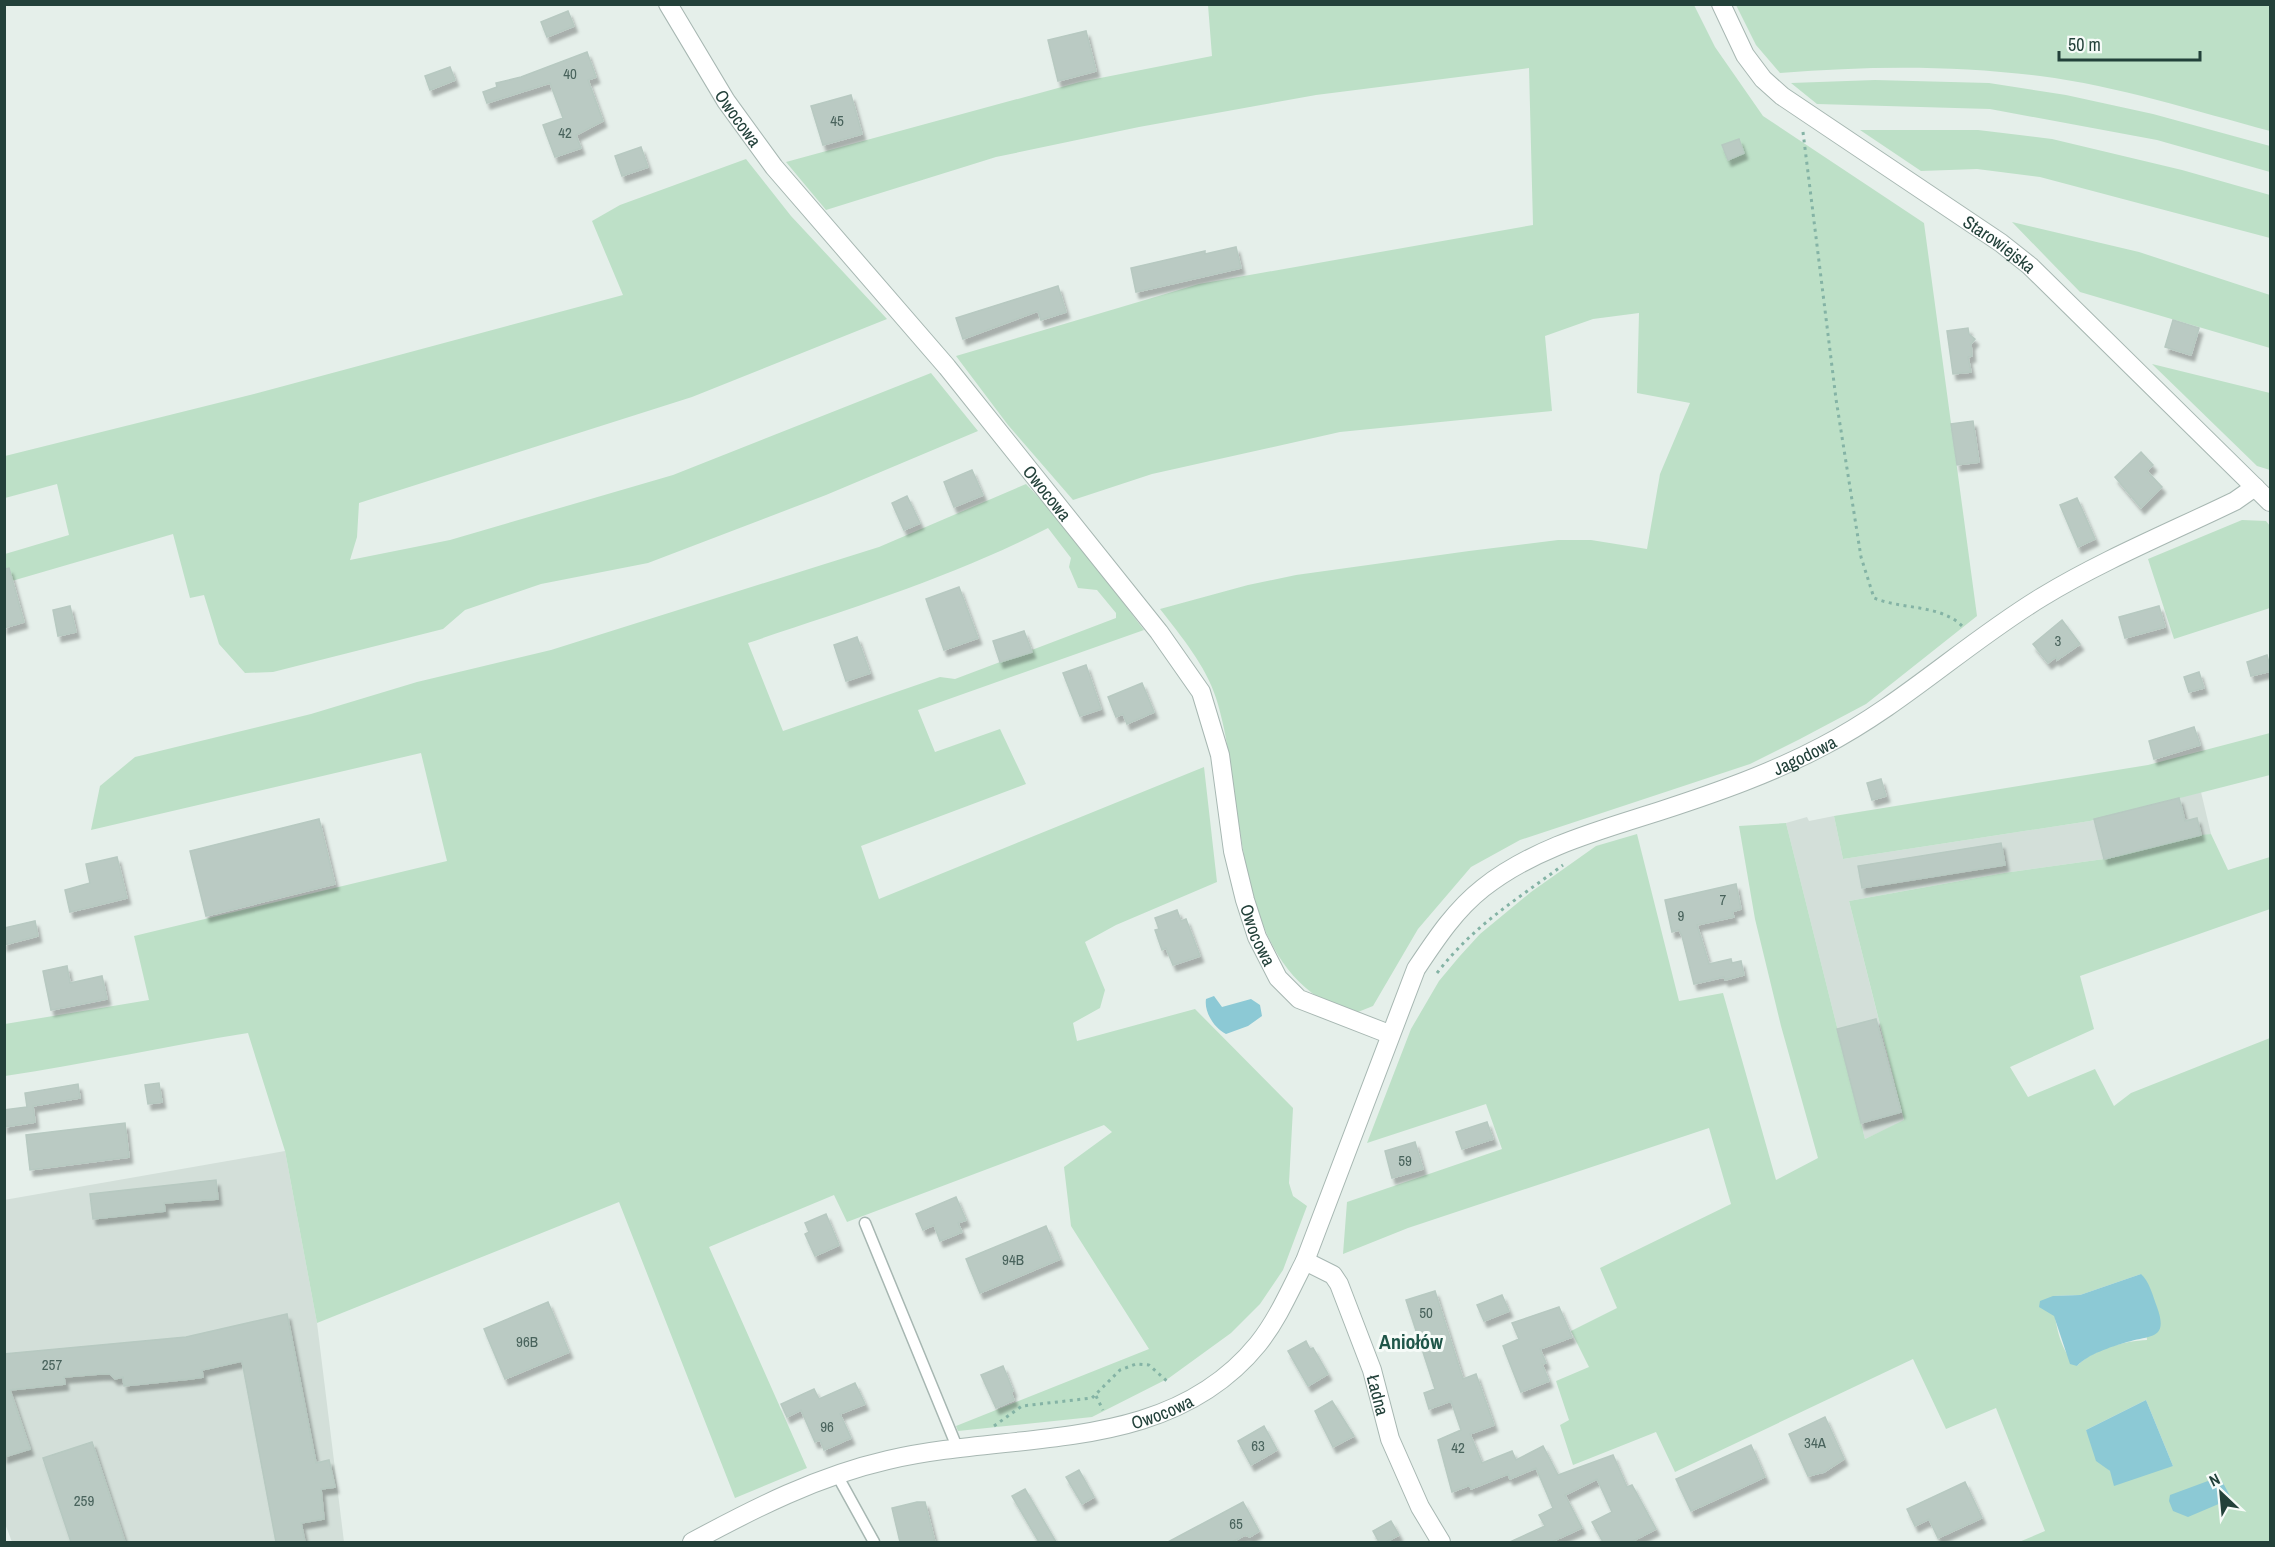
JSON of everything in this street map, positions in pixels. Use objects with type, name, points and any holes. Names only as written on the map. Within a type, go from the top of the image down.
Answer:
[{"type":"street","name":"Owocowa","points":[[668,4],[726,101],[774,166],[947,367],[1159,632],[1201,692],[1211,717],[1220,755],[1233,851],[1245,900],[1257,937],[1278,978],[1299,999],[1389,1034],[1305,1261],[1258,1343],[1226,1376],[1192,1400],[1136,1424],[1105,1430],[957,1447],[888,1460],[837,1475],[753,1509],[693,1542]]},
{"type":"street","name":"Starowiejska","points":[[1721,4],[1745,55],[1763,79],[1801,110],[2001,243],[2079,313],[2271,502]]},
{"type":"street","name":"Jagodowa","points":[[1389,1034],[1416,969],[1442,930],[1463,905],[1510,869],[1545,851],[1752,780],[1803,756],[1861,725],[1977,642],[2060,587],[2235,501],[2255,487]]},
{"type":"street","name":"Ładna","points":[[1305,1261],[1333,1275],[1338,1284],[1372,1370],[1390,1439],[1420,1507],[1441,1542]]},
{"type":"lane","points":[[865,1223],[957,1447]]},
{"type":"lane","points":[[837,1475],[874,1542]]},
{"type":"path","points":[[1812,134],[1803,128],[1836,399],[1861,557],[1874,598],[1892,605],[1929,610],[1956,619],[1977,642]]},
{"type":"path","points":[[1433,979],[1456,948],[1494,914],[1567,862]]},
{"type":"path","points":[[988,1432],[1022,1406],[1062,1400],[1085,1401],[1096,1396],[1120,1370],[1136,1364],[1149,1365],[1168,1382]]},
{"type":"path","points":[[1096,1396],[1101,1405]]},
{"type":"shaded area","points":[[2201,792],[2211,834],[2104,859],[2004,873],[1849,901],[1904,1121],[1865,1139],[1786,823],[1807,817],[1809,821],[1834,816],[1843,859],[2090,821]]},
{"type":"shaded area","points":[[285,1151],[317,1323],[344,1542],[12,1542],[4,1521],[4,1200]]},
{"type":"green space","points":[[1208,5],[1694,5],[1715,47],[1763,116],[1924,223],[1977,616],[1866,704],[1750,764],[1520,840],[1471,867],[1418,929],[1373,1006],[1358,1012],[1312,993],[1286,966],[1266,933],[1253,896],[1244,856],[1232,773],[1216,698],[1206,674],[1160,609],[1248,585],[1296,575],[1558,540],[1591,540],[1647,549],[1660,474],[1690,403],[1637,393],[1639,313],[1593,319],[1545,336],[1552,411],[1340,432],[1152,474],[1073,500],[1008,425],[956,356],[1199,284],[1533,225],[1529,68],[1316,95],[1139,127],[996,157],[826,210],[786,162],[1080,82],[1212,56]]},
{"type":"green space","points":[[1736,5],[2270,5],[2270,131],[2098,86],[2007,72],[1910,68],[1780,73],[1756,45]]},
{"type":"green space","points":[[1875,80],[1989,83],[2066,95],[2153,114],[2270,146],[2270,172],[2157,140],[1990,109],[1817,104],[1791,83]]},
{"type":"green space","points":[[1860,130],[1978,130],[2052,139],[2182,170],[2270,195],[2270,238],[2040,177],[1977,169],[1921,171]]},
{"type":"green space","points":[[746,159],[791,216],[887,319],[692,397],[359,503],[357,537],[350,560],[450,540],[673,475],[931,373],[978,431],[826,495],[648,563],[541,584],[465,610],[443,629],[273,672],[245,673],[219,644],[204,595],[190,598],[173,534],[5,583],[5,554],[69,535],[57,484],[5,498],[5,456],[250,395],[623,295],[592,221],[620,205]]},
{"type":"green space","points":[[2012,222],[2139,252],[2270,295],[2270,348],[2080,292]]},
{"type":"green space","points":[[2152,364],[2270,393],[2270,470],[2257,466]]},
{"type":"green space","points":[[1026,484],[1060,520],[1144,630],[918,710],[935,752],[1000,729],[1026,784],[861,846],[879,899],[1204,767],[1217,882],[1116,925],[1085,942],[1105,990],[1100,1008],[1073,1023],[1077,1041],[1195,1009],[1293,1108],[1289,1183],[1293,1196],[1307,1206],[1283,1270],[1260,1304],[1231,1333],[1169,1378],[1092,1417],[958,1431],[956,1426],[1149,1349],[1071,1226],[1064,1167],[1112,1132],[1104,1125],[847,1222],[834,1195],[709,1247],[807,1468],[735,1498],[619,1202],[317,1323],[285,1151],[248,1033],[5,1076],[5,1024],[149,1000],[134,936],[447,861],[421,753],[91,830],[100,786],[135,757],[311,714],[417,682],[551,650],[879,547]],"holes":[[[1048,528],[1071,558],[1069,567],[1078,588],[1097,590],[1116,613],[1116,618],[955,679],[940,677],[783,731],[748,643],[938,577]]]},
{"type":"green space","points":[[2242,520],[2266,521],[2270,526],[2270,608],[2174,639],[2148,559]]},
{"type":"green space","points":[[2270,733],[2270,775],[2090,821],[1843,859],[1834,816],[2148,765]]},
{"type":"green space","points":[[1786,823],[1865,1139],[1904,1120],[1849,901],[2004,873],[2104,859],[2201,835],[2211,834],[2228,870],[2270,857],[2270,909],[2080,976],[2094,1029],[2010,1067],[2028,1097],[2095,1069],[2114,1106],[2131,1093],[2270,1038],[2270,1542],[2019,1542],[2045,1531],[1996,1408],[1946,1429],[1913,1359],[1675,1472],[1656,1432],[1573,1465],[1560,1425],[1569,1420],[1556,1381],[1589,1367],[1571,1331],[1617,1308],[1600,1268],[1731,1204],[1709,1128],[1408,1228],[1343,1254],[1347,1202],[1502,1149],[1486,1104],[1367,1143],[1411,1029],[1439,981],[1480,934],[1531,892],[1596,846],[1637,834],[1679,1001],[1723,993],[1776,1180],[1818,1158],[1781,1026],[1755,919],[1739,826]],"holes":[[[2141,1274],[2147,1340],[2110,1347],[2092,1355],[2077,1366],[2062,1343],[2056,1324],[2053,1296],[2080,1295]],[[2146,1400],[2173,1466],[2110,1471],[2104,1465],[2086,1430]]]},
{"type":"water","points":[[1214,996],[1222,1007],[1251,999],[1260,1005],[1262,1016],[1248,1026],[1226,1034],[1214,1024],[1208,1014],[1206,999]]},
{"type":"water","points":[[2141,1274],[2149,1285],[2157,1307],[2161,1325],[2159,1331],[2150,1337],[2100,1351],[2077,1366],[2070,1364],[2054,1316],[2039,1307],[2040,1301],[2053,1296],[2080,1295]]},
{"type":"water","points":[[2146,1400],[2173,1466],[2114,1486],[2110,1471],[2096,1461],[2086,1430]]},
{"type":"water","points":[[2216,1478],[2222,1481],[2230,1496],[2228,1500],[2188,1517],[2173,1511],[2169,1501],[2170,1495]]},
{"type":"building","points":[[568,11],[574,26],[547,37],[541,22]]},
{"type":"building","points":[[1086,31],[1096,71],[1058,81],[1048,40]]},
{"type":"building","points":[[587,52],[596,77],[588,80],[603,121],[576,135],[581,148],[555,157],[543,125],[563,118],[550,83],[487,103],[483,92],[497,87],[496,83],[521,77]]},
{"type":"building","points":[[450,67],[455,80],[430,90],[425,76]]},
{"type":"building","points":[[851,95],[862,134],[823,145],[811,106]]},
{"type":"building","points":[[1739,139],[1744,153],[1728,160],[1722,145]]},
{"type":"building","points":[[641,147],[648,167],[622,176],[615,156]]},
{"type":"building","points":[[1236,247],[1241,268],[1136,292],[1131,268],[1205,251],[1205,254]]},
{"type":"building","points":[[1058,286],[1066,312],[1041,320],[1038,311],[963,339],[956,318]]},
{"type":"building","points":[[2173,320],[2199,328],[2191,355],[2165,347]]},
{"type":"building","points":[[1968,328],[1969,334],[1975,339],[1971,344],[1972,356],[1968,357],[1971,372],[1953,374],[1947,331]]},
{"type":"building","points":[[1973,421],[1979,462],[1957,465],[1951,424]]},
{"type":"building","points":[[2141,452],[2153,465],[2147,471],[2162,487],[2141,508],[2115,477]]},
{"type":"building","points":[[972,470],[983,495],[954,507],[944,482]]},
{"type":"building","points":[[907,496],[920,523],[904,530],[892,503]]},
{"type":"building","points":[[2077,498],[2095,539],[2078,547],[2060,505]]},
{"type":"building","points":[[9,568],[24,622],[4,628],[4,569]]},
{"type":"building","points":[[959,587],[978,638],[944,650],[926,599]]},
{"type":"building","points":[[70,606],[76,632],[58,636],[53,610]]},
{"type":"building","points":[[2159,606],[2165,627],[2125,638],[2119,617]]},
{"type":"building","points":[[2062,620],[2080,644],[2057,660],[2056,657],[2048,663],[2033,644]]},
{"type":"building","points":[[1024,631],[1032,652],[1000,662],[993,641]]},
{"type":"building","points":[[857,637],[870,673],[846,681],[834,645]]},
{"type":"building","points":[[2267,655],[2271,671],[2251,676],[2247,662]]},
{"type":"building","points":[[1086,665],[1101,709],[1080,716],[1063,673]]},
{"type":"building","points":[[2199,672],[2204,688],[2189,692],[2184,677]]},
{"type":"building","points":[[1142,683],[1154,712],[1127,724],[1123,714],[1116,717],[1108,697]]},
{"type":"building","points":[[2194,727],[2200,745],[2154,759],[2149,741]]},
{"type":"building","points":[[1881,779],[1886,796],[1872,800],[1867,783]]},
{"type":"building","points":[[2179,798],[2185,821],[2197,818],[2201,835],[2104,859],[2094,819]]},
{"type":"building","points":[[319,819],[335,884],[206,916],[190,851]]},
{"type":"building","points":[[2001,843],[2005,865],[1862,888],[1858,866]]},
{"type":"building","points":[[117,857],[127,898],[70,912],[65,890],[90,883],[86,864]]},
{"type":"building","points":[[1736,884],[1741,909],[1732,912],[1734,917],[1697,925],[1709,964],[1731,959],[1732,963],[1741,961],[1744,975],[1694,984],[1682,936],[1679,930],[1672,932],[1665,900]]},
{"type":"building","points":[[1177,910],[1181,921],[1186,919],[1200,956],[1173,965],[1166,948],[1162,950],[1155,930],[1159,929],[1155,918]]},
{"type":"building","points":[[35,921],[38,936],[4,945],[4,928]]},
{"type":"building","points":[[67,966],[70,983],[102,976],[107,999],[51,1010],[43,971]]},
{"type":"building","points":[[1876,1019],[1901,1112],[1861,1123],[1837,1029]]},
{"type":"building","points":[[159,1083],[162,1102],[148,1104],[145,1085]]},
{"type":"building","points":[[78,1084],[80,1098],[33,1106],[35,1122],[4,1127],[4,1110],[27,1107],[25,1093]]},
{"type":"building","points":[[1487,1122],[1493,1139],[1462,1149],[1456,1132]]},
{"type":"building","points":[[125,1123],[129,1157],[30,1170],[26,1135]]},
{"type":"building","points":[[1415,1142],[1423,1169],[1392,1178],[1385,1151]]},
{"type":"building","points":[[216,1180],[218,1199],[164,1203],[165,1211],[93,1219],[90,1194]]},
{"type":"building","points":[[956,1197],[966,1220],[958,1223],[962,1232],[940,1241],[934,1225],[923,1230],[916,1214]]},
{"type":"building","points":[[826,1214],[839,1245],[815,1256],[805,1234],[809,1232],[805,1223]]},
{"type":"building","points":[[1046,1226],[1060,1259],[980,1293],[966,1259]]},
{"type":"building","points":[[1435,1291],[1463,1379],[1476,1374],[1494,1425],[1470,1434],[1482,1463],[1512,1451],[1516,1460],[1543,1446],[1558,1475],[1613,1455],[1627,1487],[1632,1485],[1656,1529],[1631,1542],[1603,1542],[1592,1522],[1612,1512],[1597,1479],[1565,1495],[1582,1528],[1551,1542],[1510,1542],[1545,1526],[1539,1515],[1553,1508],[1536,1468],[1510,1479],[1508,1474],[1471,1489],[1470,1485],[1452,1492],[1438,1440],[1461,1430],[1451,1401],[1429,1409],[1424,1393],[1435,1389],[1406,1300]]},
{"type":"building","points":[[1502,1295],[1509,1311],[1484,1321],[1477,1305]]},
{"type":"building","points":[[548,1302],[569,1352],[505,1379],[484,1329]]},
{"type":"building","points":[[1559,1307],[1572,1337],[1540,1349],[1546,1363],[1542,1364],[1549,1381],[1521,1392],[1503,1346],[1519,1339],[1512,1323]]},
{"type":"building","points":[[287,1314],[316,1463],[329,1460],[335,1487],[321,1489],[324,1519],[301,1523],[305,1542],[276,1542],[242,1361],[202,1370],[203,1377],[190,1379],[124,1386],[123,1377],[115,1379],[110,1374],[100,1374],[64,1377],[65,1384],[10,1390],[30,1449],[4,1457],[4,1354],[186,1337]]},
{"type":"building","points":[[1306,1341],[1310,1349],[1313,1348],[1328,1374],[1308,1386],[1288,1351]]},
{"type":"building","points":[[1003,1366],[1013,1391],[1011,1392],[1014,1400],[996,1408],[981,1375]]},
{"type":"building","points":[[855,1383],[865,1404],[840,1414],[851,1438],[824,1450],[820,1440],[815,1442],[801,1410],[787,1417],[781,1404],[814,1389],[819,1399]]},
{"type":"building","points":[[1332,1401],[1354,1436],[1333,1447],[1315,1411]]},
{"type":"building","points":[[1825,1417],[1844,1459],[1824,1472],[1808,1476],[1789,1434]]},
{"type":"building","points":[[1264,1426],[1277,1450],[1251,1465],[1238,1441]]},
{"type":"building","points":[[92,1442],[125,1542],[71,1542],[43,1458]]},
{"type":"building","points":[[1751,1445],[1765,1477],[1691,1511],[1676,1479]]},
{"type":"building","points":[[1079,1470],[1094,1497],[1082,1504],[1066,1477]]},
{"type":"building","points":[[1965,1482],[1982,1518],[1938,1538],[1929,1519],[1915,1526],[1907,1509]]},
{"type":"building","points":[[1025,1489],[1056,1542],[1039,1542],[1012,1496]]},
{"type":"building","points":[[925,1502],[935,1542],[900,1542],[892,1508]]},
{"type":"building","points":[[1243,1502],[1259,1531],[1250,1537],[1245,1535],[1232,1542],[1168,1542]]},
{"type":"building","points":[[1391,1521],[1399,1535],[1386,1542],[1379,1542],[1373,1531]]},
{"type":"district","name":"Aniołów","points":[[1411,1341]]}]
